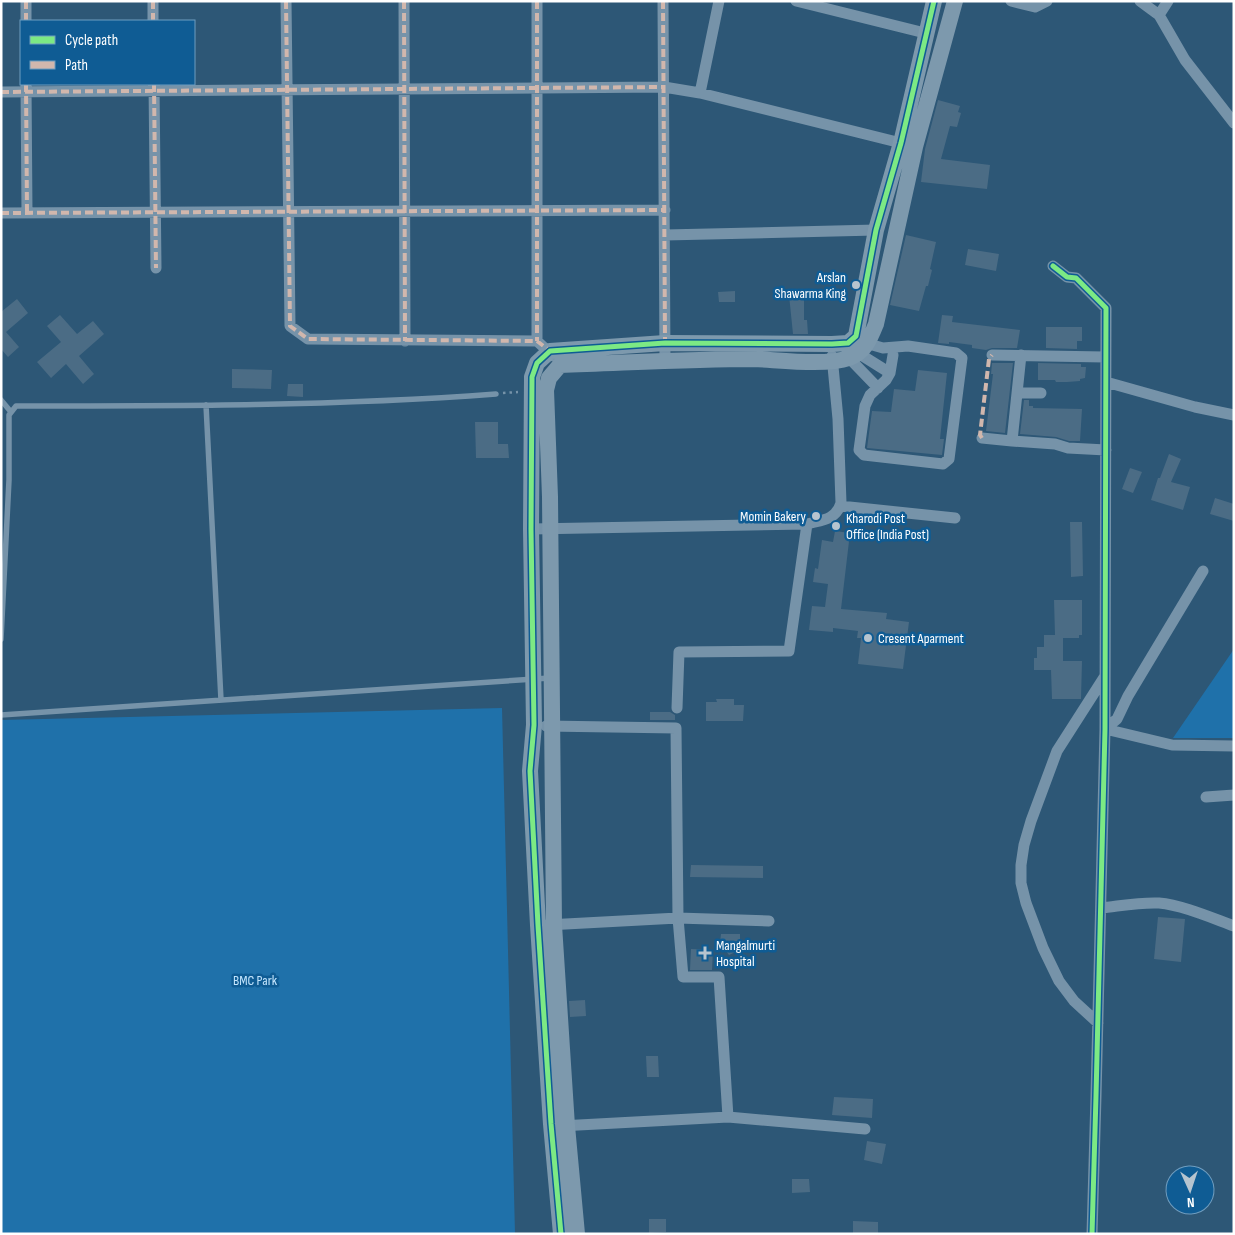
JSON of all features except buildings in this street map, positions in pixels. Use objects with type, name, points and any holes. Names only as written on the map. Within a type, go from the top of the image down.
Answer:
[{"type":"street","points":[[26,1],[26,20]]},
{"type":"street","points":[[153,1],[153,20]]},
{"type":"street","points":[[286,1],[290,326],[308,339],[543,346],[664,343],[832,344],[848,343],[856,336],[876,230],[901,143],[925,33],[934,1]]},
{"type":"street","points":[[404,1],[405,341]]},
{"type":"street","points":[[537,1],[538,211],[543,346],[532,378],[532,391],[539,422],[550,497],[554,925],[561,1234]]},
{"type":"street","points":[[663,1],[665,361]]},
{"type":"street","points":[[700,93],[719,1]]},
{"type":"street","points":[[796,1],[925,33]]},
{"type":"street","points":[[859,351],[876,324],[915,147],[955,1]]},
{"type":"street","points":[[1011,1],[1035,7],[1047,1]]},
{"type":"street","points":[[1140,1],[1159,15],[1185,60],[1234,123]]},
{"type":"street","points":[[1159,15],[1168,1]]},
{"type":"street","points":[[154,87],[156,268]]},
{"type":"street","points":[[1,92],[26,88],[154,87],[287,90],[664,87],[700,93],[901,143]]},
{"type":"street","points":[[26,88],[27,213]]},
{"type":"street","points":[[912,93],[929,99]]},
{"type":"street","points":[[1,213],[665,210]]},
{"type":"street","points":[[665,235],[876,230]]},
{"type":"street","points":[[1052,266],[1067,276],[1076,278],[1106,308],[1105,729],[1092,1234]]},
{"type":"street","points":[[531,529],[807,524],[831,518],[838,512],[840,506],[838,419],[832,344]]},
{"type":"street","points":[[543,346],[560,365]]},
{"type":"street","points":[[577,1234],[559,1126],[538,925],[530,770],[534,725],[531,497],[539,422],[549,378],[560,365],[665,361],[832,361],[859,351],[908,346],[956,353],[962,358],[949,459],[943,464],[864,455],[859,450],[865,406],[870,396],[890,373],[893,356]]},
{"type":"street","points":[[859,351],[890,373]]},
{"type":"street","points":[[859,351],[878,388]]},
{"type":"street","points":[[992,355],[1105,357]]},
{"type":"street","points":[[1012,441],[1021,355]]},
{"type":"street","points":[[1106,382],[1195,407],[1234,415]]},
{"type":"street","points":[[1017,393],[1041,394]]},
{"type":"street","points":[[982,438],[1055,444],[1068,448],[1106,450]]},
{"type":"street","points":[[531,497],[550,497]]},
{"type":"street","points":[[840,506],[955,518]]},
{"type":"street","points":[[677,708],[679,652],[789,651],[807,524]]},
{"type":"street","points":[[1105,729],[1117,718],[1128,696],[1203,571]]},
{"type":"street","points":[[1098,1023],[1074,1001],[1059,980],[1042,948],[1026,904],[1021,883],[1021,865],[1024,845],[1031,821],[1056,751],[1105,676]]},
{"type":"street","points":[[534,725],[676,728],[678,918],[683,977],[719,977],[728,1117]]},
{"type":"street","points":[[1105,729],[1172,745],[1234,746]]},
{"type":"street","points":[[1206,797],[1234,795]]},
{"type":"street","points":[[1101,908],[1161,903],[1195,912],[1234,926]]},
{"type":"street","points":[[538,925],[678,918],[769,921]]},
{"type":"street","points":[[559,1126],[728,1117],[865,1130]]},
{"type":"lane","points":[[1,639],[9,480],[9,415],[16,406],[300,403],[447,398],[496,394]]},
{"type":"lane","points":[[1,400],[11,412]]},
{"type":"lane","points":[[206,405],[221,700]]},
{"type":"lane","points":[[1,715],[552,678]]},
{"type":"path","points":[[496,394],[532,391]]},
{"type":"green space","points":[[1234,649],[1234,738],[1173,738]]},
{"type":"green space","name":"BMC Park","points":[[502,708],[515,1234],[1,1234],[1,720]]},
{"type":"marked path","points":[[26,1],[26,20]]},
{"type":"marked path","points":[[153,1],[153,20]]},
{"type":"marked path","points":[[286,1],[290,326],[308,339],[537,341],[550,351]]},
{"type":"marked path","points":[[404,1],[405,341]]},
{"type":"marked path","points":[[537,1],[537,341]]},
{"type":"marked path","points":[[663,1],[665,343]]},
{"type":"marked path","points":[[26,85],[27,213]]},
{"type":"marked path","points":[[154,85],[156,268]]},
{"type":"marked path","points":[[1,92],[664,87]]},
{"type":"marked path","points":[[1,213],[665,210]]},
{"type":"marked path","points":[[982,438],[980,435],[989,359],[992,355]]},
{"type":"cycle path","points":[[561,1234],[551,1124],[530,771],[534,725],[531,529],[532,377],[537,363],[550,351],[665,343],[832,344],[848,343],[856,336],[876,230],[901,143],[934,1]]},
{"type":"cycle path","points":[[1053,266],[1067,277],[1076,278],[1106,308],[1105,729],[1092,1234]]},
{"type":"place","name":"Arslan Shawarma King","points":[[856,285]]},
{"type":"place","name":"Momin Bakery","points":[[816,516]]},
{"type":"place","name":"Kharodi Post Office (India Post)","points":[[836,526]]},
{"type":"place","name":"Cresent Aparment","points":[[868,638]]},
{"type":"place","name":"Mangalmurti Hospital","points":[[705,953]]}]
